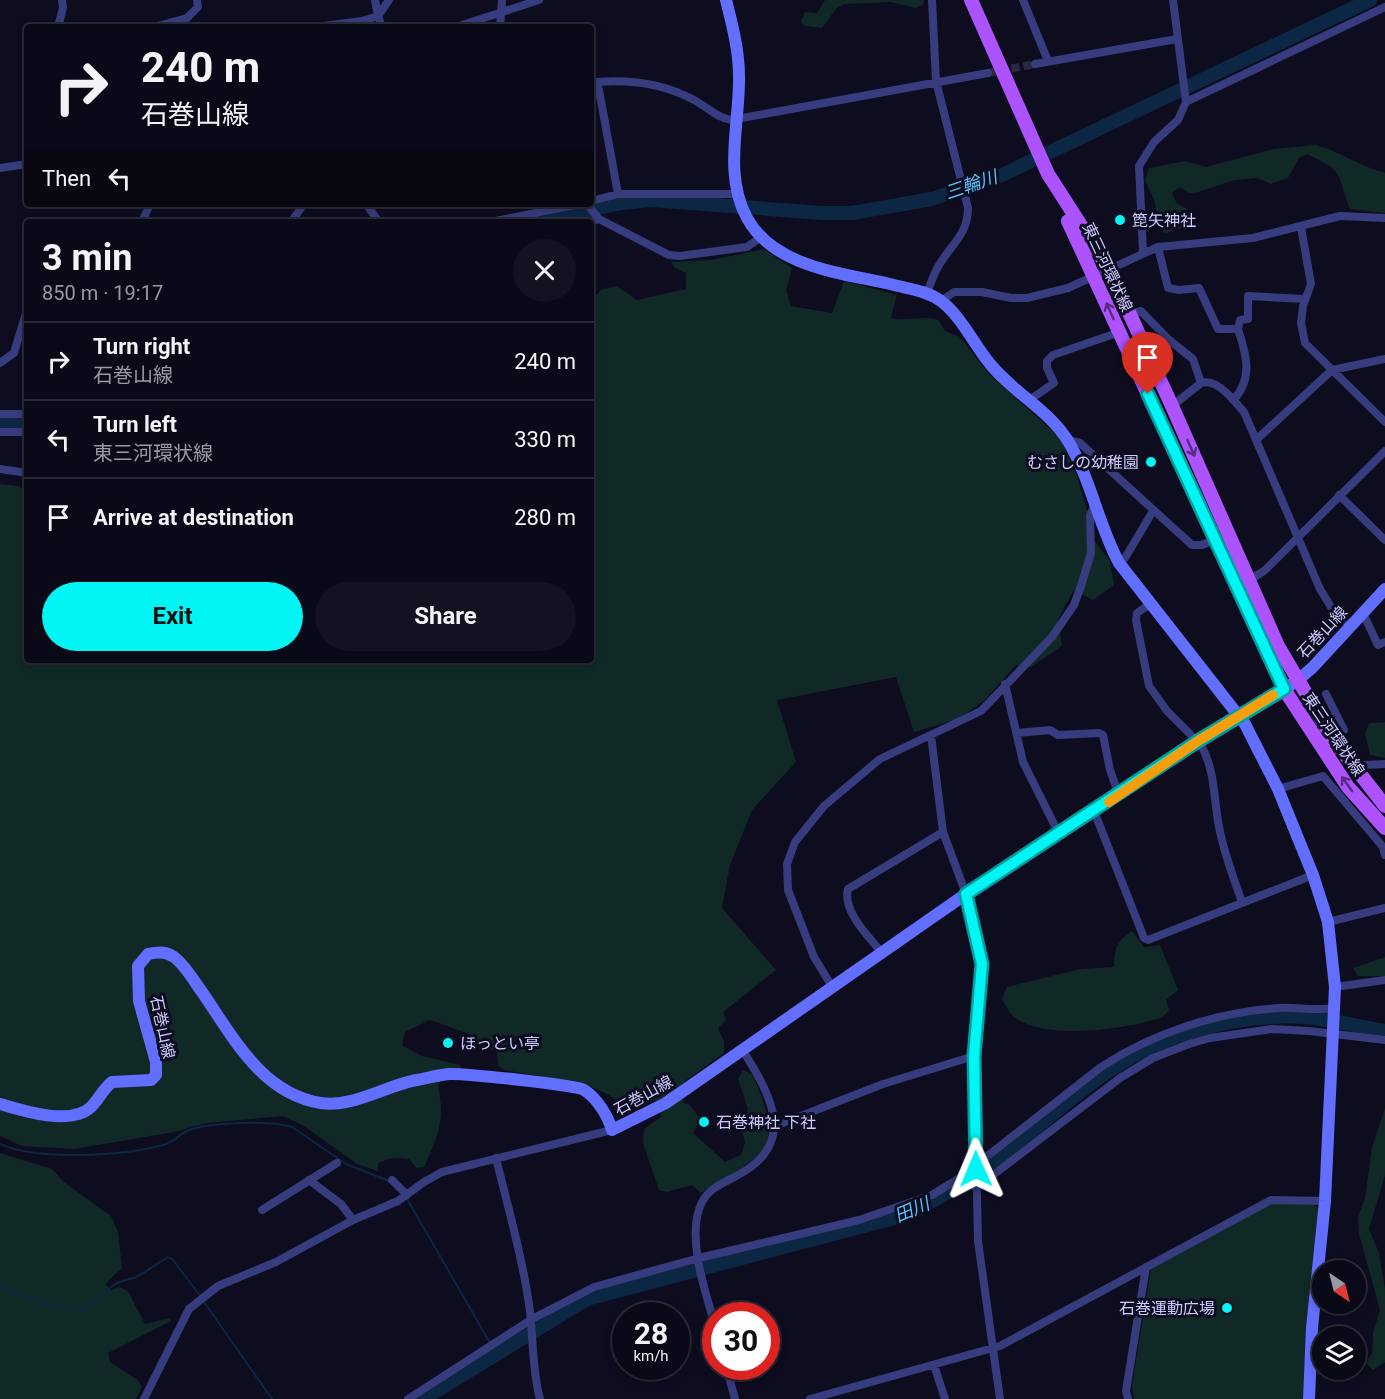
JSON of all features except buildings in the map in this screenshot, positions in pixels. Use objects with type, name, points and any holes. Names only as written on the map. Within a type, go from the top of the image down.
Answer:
[{"type":"main road","points":[[726,0],[738,58],[733,170],[737,196],[746,216],[761,237],[788,256],[812,265],[927,293],[941,301],[990,365],[1050,419],[1068,440],[1119,562],[1239,715],[1261,752],[1278,789],[1313,875],[1328,922],[1335,987],[1325,1201],[1312,1328],[1309,1399]]},
{"type":"main road","name":"東三河環状線","points":[[971,0],[1034,144],[1284,689],[1348,787],[1385,828]]},
{"type":"main road","name":"東三河環状線","points":[[982,0],[1000,63]]},
{"type":"main road","name":"東三河環状線","points":[[1057,192],[1108,269],[1173,406],[1249,580],[1297,681],[1333,739],[1385,806]]},
{"type":"main road","name":"石巻山線","points":[[0,1104],[34,1113],[80,1114],[90,1108],[112,1082],[151,1080],[156,1074],[156,1062],[139,1000],[138,966],[148,954],[161,952],[175,958],[196,983],[258,1070],[275,1085],[293,1095],[322,1103],[353,1099],[415,1080],[451,1074],[504,1079],[584,1089],[603,1110],[612,1130],[647,1115],[743,1051],[966,894],[1094,812],[1198,741],[1297,681],[1313,667],[1385,589]]},
{"type":"street","points":[[59,24],[63,8],[62,0]]},
{"type":"street","points":[[375,0],[381,24]]},
{"type":"street","points":[[339,24],[378,16],[389,0]]},
{"type":"street","points":[[500,24],[502,0]]},
{"type":"street","points":[[465,24],[539,0]]},
{"type":"street","points":[[927,293],[937,269],[964,232],[968,219],[966,198],[936,81],[932,0]]},
{"type":"street","points":[[1023,0],[1048,61]]},
{"type":"street","points":[[1143,252],[1139,166],[1154,142],[1178,120],[1186,100],[1173,0]]},
{"type":"street","points":[[165,24],[187,18],[201,1]]},
{"type":"street","points":[[1186,100],[1385,7]]},
{"type":"street","points":[[1035,64],[1177,39]]},
{"type":"street","points":[[618,194],[594,82],[650,83],[667,88],[708,107],[725,119],[737,120],[988,73]]},
{"type":"street","points":[[0,168],[24,164]]},
{"type":"street","points":[[594,200],[618,194],[737,196]]},
{"type":"street","points":[[506,219],[564,207]]},
{"type":"street","points":[[941,301],[946,295],[965,291],[1027,298],[1068,288],[1158,247],[1253,238],[1340,216],[1385,218]]},
{"type":"street","points":[[596,219],[669,255],[747,247],[761,237]]},
{"type":"street","points":[[1301,226],[1311,284],[1304,299],[1301,322],[1305,343],[1385,422]]},
{"type":"street","points":[[1158,247],[1168,288],[1179,290],[1199,288],[1218,329],[1239,328]]},
{"type":"street","points":[[1233,400],[1246,377],[1248,367],[1239,328],[1240,320],[1248,319],[1248,297],[1304,299]]},
{"type":"street","points":[[1129,314],[1141,311],[1193,359],[1201,383]]},
{"type":"street","points":[[0,363],[14,353],[24,320]]},
{"type":"street","points":[[1028,401],[1054,383],[1047,368],[1047,361],[1053,355],[1120,332]]},
{"type":"street","points":[[1256,440],[1332,370],[1385,358]]},
{"type":"street","points":[[1173,406],[1201,383],[1213,383],[1244,412],[1320,590],[1331,607],[1350,626]]},
{"type":"street","points":[[0,414],[24,414]]},
{"type":"street","points":[[0,432],[24,432]]},
{"type":"street","points":[[1068,440],[1080,443],[1192,545],[1202,545],[1214,540]]},
{"type":"street","points":[[1249,580],[1264,571],[1385,451]]},
{"type":"street","points":[[0,469],[24,473]]},
{"type":"street","points":[[1339,495],[1385,540]]},
{"type":"street","points":[[833,988],[814,957],[788,890],[789,855],[806,827],[836,794],[880,759],[981,711],[1052,637],[1074,605],[1091,553],[1090,515],[1094,506]]},
{"type":"street","points":[[1119,562],[1125,558],[1153,511]]},
{"type":"street","points":[[1150,604],[1137,613],[1136,620],[1145,676],[1157,699],[1198,741],[1206,754],[1215,782],[1220,833],[1242,902]]},
{"type":"street","points":[[1363,613],[1378,645],[1385,642]]},
{"type":"street","points":[[1005,684],[1023,762],[1059,834]]},
{"type":"street","points":[[1326,694],[1344,730],[1333,739]]},
{"type":"street","points":[[1017,733],[1050,730],[1058,735],[1099,733],[1103,735],[1110,770],[1119,795]]},
{"type":"street","points":[[932,735],[943,832],[966,894],[982,964],[974,1056],[976,1186],[980,1263],[1000,1399]]},
{"type":"street","points":[[1355,770],[1364,765],[1385,764]]},
{"type":"street","points":[[1278,789],[1323,776],[1383,847],[1385,855]]},
{"type":"street","points":[[1094,812],[1144,938],[1148,940],[1313,875]]},
{"type":"street","points":[[882,953],[852,913],[848,889],[943,832]]},
{"type":"street","points":[[1328,922],[1385,908]]},
{"type":"street","points":[[1335,987],[1385,980]]},
{"type":"street","points":[[408,1399],[532,1322],[594,1287],[859,1220],[916,1203],[952,1183],[976,1166],[1101,1067],[1132,1048],[1182,1028],[1240,1013],[1277,1008],[1334,1011]]},
{"type":"street","points":[[976,1186],[1132,1069],[1199,1041],[1251,1031],[1290,1029],[1333,1031],[1385,1040]]},
{"type":"street","points":[[709,1302],[699,1260],[698,1215],[702,1203],[717,1186],[757,1162],[769,1148],[775,1126],[771,1104],[743,1051]]},
{"type":"street","points":[[775,1126],[883,1084],[974,1056]]},
{"type":"street","points":[[144,1399],[189,1309],[218,1286],[276,1262],[353,1220],[408,1195],[442,1172],[612,1130]]},
{"type":"street","points":[[496,1158],[525,1278],[540,1399]]},
{"type":"street","points":[[262,1210],[337,1163]]},
{"type":"street","points":[[309,1180],[341,1204],[353,1220]]},
{"type":"street","points":[[392,1180],[408,1195]]},
{"type":"street","points":[[810,1399],[992,1348],[1271,1200],[1325,1201]]},
{"type":"street","points":[[1128,1399],[1126,1391],[1146,1267]]},
{"type":"street","points":[[934,1365],[945,1399]]},
{"type":"street","points":[[730,1380],[735,1399]]},
{"type":"green space","points":[[825,0],[924,0],[923,5],[915,8],[891,2],[844,4],[836,9],[822,28],[805,26],[801,22],[805,12],[817,13]]},
{"type":"green space","points":[[1316,145],[1385,173],[1385,213],[1350,209],[1338,175],[1328,165],[1307,154],[1299,158],[1288,178],[1271,184],[1257,178],[1234,180],[1199,192],[1190,193],[1180,187],[1172,193],[1177,204],[1186,208],[1190,225],[1166,233],[1158,229],[1155,202],[1145,180],[1149,168],[1186,161],[1206,167],[1274,149]]},
{"type":"green space","points":[[764,249],[792,268],[786,291],[791,306],[832,313],[844,281],[897,295],[891,318],[938,320],[945,331],[960,337],[987,372],[1060,438],[1077,476],[1088,514],[1089,534],[1110,561],[1114,585],[1093,600],[1074,590],[1058,619],[1062,646],[1031,667],[1016,665],[984,701],[958,719],[914,732],[896,677],[777,700],[796,762],[752,810],[730,865],[722,908],[776,970],[723,1012],[726,1020],[718,1028],[724,1041],[724,1053],[685,1081],[678,1092],[684,1103],[690,1105],[700,1119],[693,1133],[725,1162],[741,1155],[745,1143],[741,1126],[748,1109],[738,1079],[743,1070],[752,1074],[768,1119],[768,1135],[764,1147],[741,1168],[701,1193],[692,1185],[667,1192],[659,1190],[643,1143],[644,1129],[661,1117],[660,1103],[641,1094],[627,1097],[623,1103],[619,1103],[611,1096],[583,1085],[504,1070],[498,1066],[497,1051],[476,1047],[472,1035],[430,1020],[405,1032],[402,1045],[422,1056],[460,1065],[461,1071],[439,1072],[441,1111],[439,1126],[436,1140],[424,1167],[417,1168],[409,1159],[401,1158],[381,1162],[378,1164],[378,1171],[357,1164],[304,1126],[283,1116],[207,1123],[174,1132],[74,1149],[22,1146],[0,1136],[0,484],[18,486],[24,489],[24,663],[594,663],[594,298],[601,290],[617,286],[637,300],[686,289],[686,273],[674,267],[671,262],[711,260]]},
{"type":"green space","points":[[1385,722],[1385,758],[1370,755],[1365,734],[1369,723]]},
{"type":"green space","points":[[1132,931],[1144,947],[1160,945],[1178,990],[1166,1000],[1169,1010],[1163,1017],[1108,1029],[1064,1031],[1026,1023],[1012,1015],[1002,999],[1007,987],[1081,969],[1114,967],[1117,946]]},
{"type":"green space","points":[[1385,957],[1385,976],[1358,976],[1353,968]]},
{"type":"green space","points":[[1385,1108],[1385,1175],[1369,1229],[1379,1253],[1385,1289],[1385,1362],[1373,1370],[1366,1363],[1372,1353],[1373,1333],[1380,1310],[1359,1234],[1358,1216],[1365,1199],[1372,1147]]},
{"type":"green space","points":[[0,1153],[52,1169],[65,1183],[111,1216],[118,1232],[122,1268],[105,1284],[111,1290],[119,1287],[128,1291],[145,1324],[169,1318],[171,1321],[108,1353],[110,1362],[138,1380],[142,1387],[136,1399],[0,1399]]},
{"type":"green space","name":"石巻運動広場","points":[[1272,1203],[1313,1204],[1321,1209],[1317,1260],[1312,1260],[1313,1314],[1306,1399],[1134,1399],[1132,1385],[1151,1269]]},
{"type":"waterway","name":"三輪川","points":[[551,219],[621,203],[651,200],[822,213],[852,213],[932,199],[1002,175],[1370,0]]},
{"type":"waterway","name":"三輪川","points":[[0,422],[24,422]]},
{"type":"waterway","name":"田川","points":[[423,1399],[587,1299],[898,1217],[917,1209],[952,1190],[984,1168],[1110,1070],[1156,1045],[1181,1035],[1234,1021],[1287,1017],[1322,1019],[1385,1031]]},
{"type":"waterway","points":[[0,1144],[36,1153],[103,1154],[163,1145],[196,1128],[239,1123],[270,1123],[292,1127],[346,1164],[389,1181]]},
{"type":"waterway","points":[[406,1197],[490,1343]]},
{"type":"waterway","points":[[1,1287],[58,1307],[82,1309],[94,1304],[117,1283],[136,1277],[168,1257],[173,1260],[201,1297]]},
{"type":"waterway","points":[[204,1302],[272,1399]]},
{"type":"waterway","points":[[492,1348],[496,1354]]},
{"type":"tunnel","points":[[988,73],[1035,64]]},
{"type":"slow traffic","points":[[1109,802],[1198,741],[1273,695]]},
{"type":"place","name":"箆矢神社","points":[[1120,220]]},
{"type":"place","name":"むさしの幼稚園","points":[[1151,462]]},
{"type":"place","name":"ほっとい亭","points":[[448,1043]]},
{"type":"place","name":"石巻神社 下社","points":[[704,1122]]},
{"type":"place","name":"石巻運動広場","points":[[1227,1308]]},
{"type":"route","points":[[976,1169],[974,1056],[982,964],[966,894],[1094,812],[1198,741],[1284,689],[1148,394]]}]
